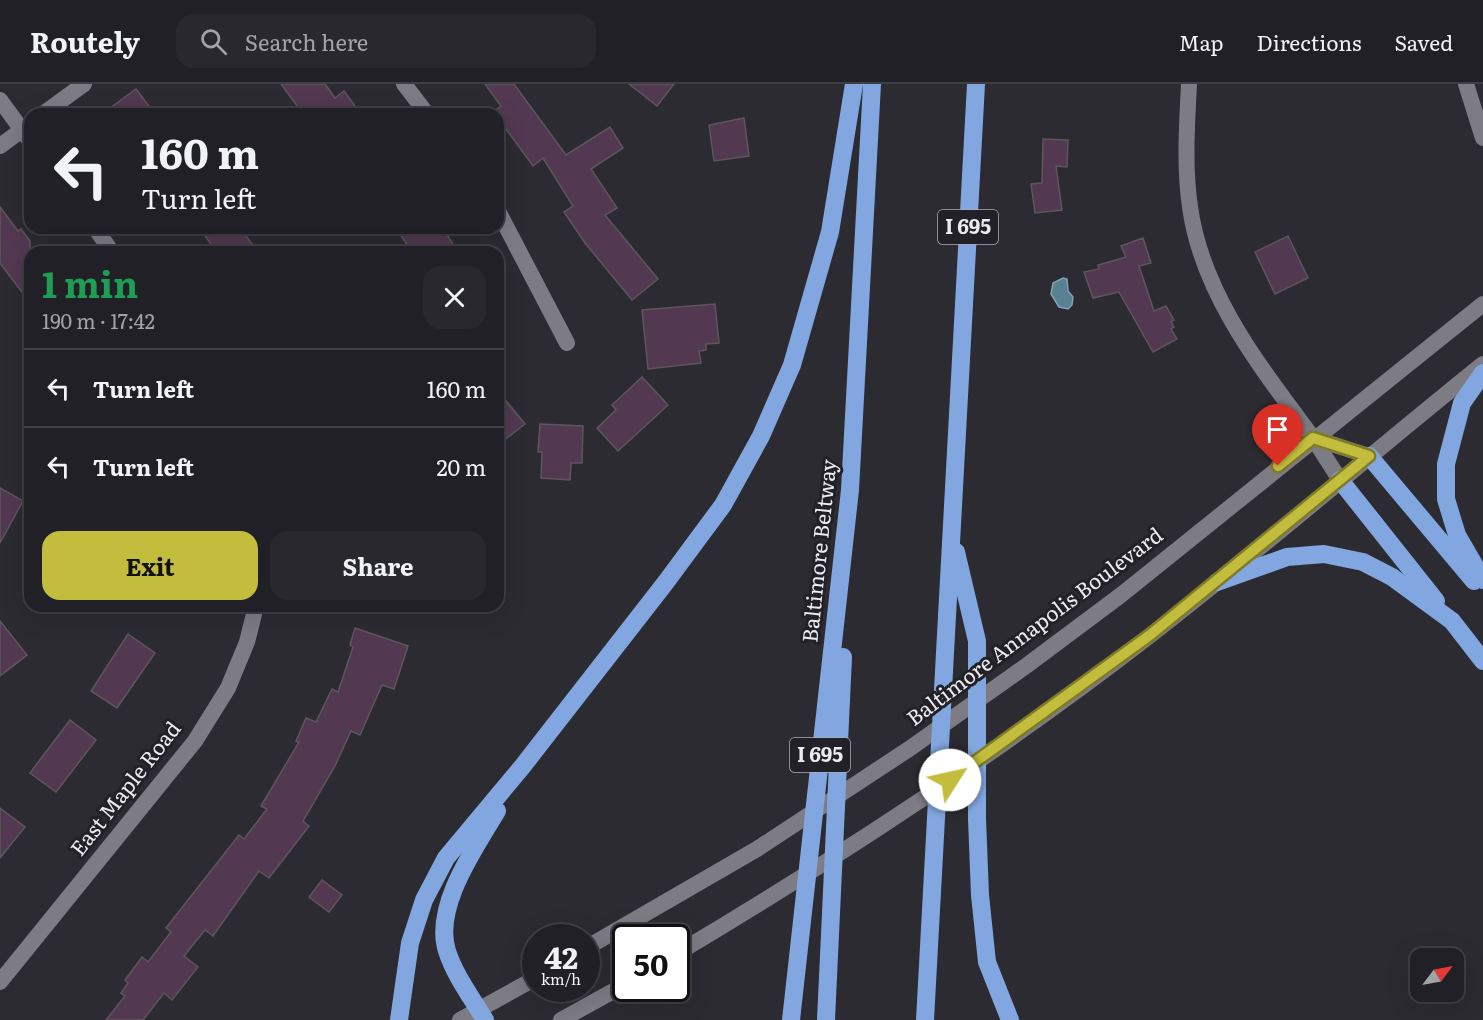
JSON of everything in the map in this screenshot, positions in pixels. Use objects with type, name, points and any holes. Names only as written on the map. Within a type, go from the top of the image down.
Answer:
[{"type":"highway","points":[[399,1020],[410,943],[424,900],[446,858],[522,767],[709,524],[761,436],[792,365],[830,232],[854,84]]},
{"type":"highway","name":"Baltimore Beltway","points":[[791,1020],[850,490],[872,84]]},
{"type":"highway","name":"I 695","points":[[923,1020],[976,84]]},
{"type":"highway","points":[[1483,373],[1462,403],[1446,464],[1446,499],[1454,526],[1483,580]]},
{"type":"highway","points":[[1369,456],[1483,592]]},
{"type":"highway","points":[[1341,480],[1483,661]]},
{"type":"highway","points":[[826,1020],[850,490]]},
{"type":"highway","points":[[951,530],[976,641],[976,819],[980,895],[987,962],[1010,1020]]},
{"type":"highway","points":[[1217,582],[1287,557],[1324,554],[1363,562],[1392,577],[1452,621]]},
{"type":"highway","points":[[482,1015],[456,972],[447,950],[443,928],[450,899],[464,867],[522,767]]},
{"type":"main road","points":[[51,108],[84,84]]},
{"type":"main road","points":[[404,84],[422,108]]},
{"type":"main road","points":[[1189,84],[1185,155],[1190,209],[1203,256],[1223,305],[1248,350],[1341,480]]},
{"type":"main road","points":[[1466,84],[1483,138]]},
{"type":"main road","points":[[0,100],[24,128]]},
{"type":"main road","points":[[0,146],[24,133]]},
{"type":"main road","points":[[504,222],[567,343]]},
{"type":"main road","name":"Baltimore Annapolis Boulevard","points":[[600,940],[757,849],[909,749],[1026,666],[1121,595],[1313,438],[1483,304]]},
{"type":"main road","points":[[690,946],[752,909],[914,805],[1022,729],[1217,582],[1483,364]]},
{"type":"main road","points":[[1313,438],[1369,456]]},
{"type":"main road","name":"East Maple Road","points":[[0,982],[195,741],[228,688],[247,642],[254,612]]},
{"type":"main road","points":[[460,1020],[482,1015],[522,988]]},
{"type":"main road","points":[[561,1020],[612,992]]},
{"type":"water","points":[[1063,278],[1067,279],[1068,291],[1073,297],[1072,305],[1068,309],[1059,307],[1051,294],[1053,283]]},
{"type":"building","points":[[281,84],[325,84],[335,98],[344,91],[357,108],[299,108]]},
{"type":"building","points":[[485,84],[514,84],[566,155],[610,127],[623,148],[591,169],[617,208],[605,215],[658,279],[632,300],[585,243],[564,212],[573,206],[543,158],[533,166],[504,126],[504,108],[498,108],[501,106]]},
{"type":"building","points":[[629,84],[674,84],[657,106]]},
{"type":"building","points":[[136,89],[150,108],[110,108]]},
{"type":"building","points":[[744,118],[749,156],[714,161],[709,125]]},
{"type":"building","points":[[1043,139],[1068,140],[1067,167],[1056,166],[1062,210],[1035,213],[1031,184],[1042,183]]},
{"type":"building","points":[[0,207],[18,231],[21,229],[30,241],[30,246],[24,246],[24,295],[0,263]]},
{"type":"building","points":[[204,234],[244,234],[254,246],[212,246]]},
{"type":"building","points":[[400,234],[447,234],[454,246],[408,246]]},
{"type":"building","points":[[1288,236],[1308,278],[1275,294],[1255,252]]},
{"type":"building","points":[[1143,238],[1151,263],[1139,266],[1154,311],[1166,306],[1174,320],[1171,322],[1174,327],[1171,329],[1177,339],[1153,352],[1119,292],[1093,298],[1084,272],[1099,269],[1098,265],[1126,257],[1121,246]]},
{"type":"building","points":[[715,304],[719,343],[706,344],[706,350],[699,351],[701,363],[648,369],[642,310]]},
{"type":"building","points":[[642,377],[668,405],[618,451],[597,428],[616,410],[612,405]]},
{"type":"building","points":[[504,398],[525,424],[504,440]]},
{"type":"building","points":[[540,424],[583,426],[582,463],[571,463],[570,480],[541,478],[542,452],[538,452]]},
{"type":"building","points":[[0,488],[23,501],[0,543]]},
{"type":"building","points":[[0,621],[27,655],[0,676]]},
{"type":"building","points":[[355,628],[408,646],[394,689],[382,685],[360,735],[351,731],[335,766],[303,821],[309,826],[269,878],[259,871],[213,936],[205,930],[184,956],[198,967],[172,1000],[164,993],[143,1020],[106,1020],[125,996],[121,993],[128,983],[125,980],[142,957],[148,962],[171,932],[166,928],[239,835],[244,839],[267,809],[261,806],[299,742],[296,741],[306,718],[316,722],[332,689],[338,692],[353,647],[350,645]]},
{"type":"building","points":[[128,634],[155,653],[117,708],[91,691]]},
{"type":"building","points":[[70,720],[96,740],[56,792],[30,773]]},
{"type":"building","points":[[0,808],[25,827],[0,858]]},
{"type":"building","points":[[322,880],[342,895],[329,912],[309,897]]},
{"type":"route","points":[[950,780],[1150,635],[1369,456],[1313,438],[1278,466]]}]
